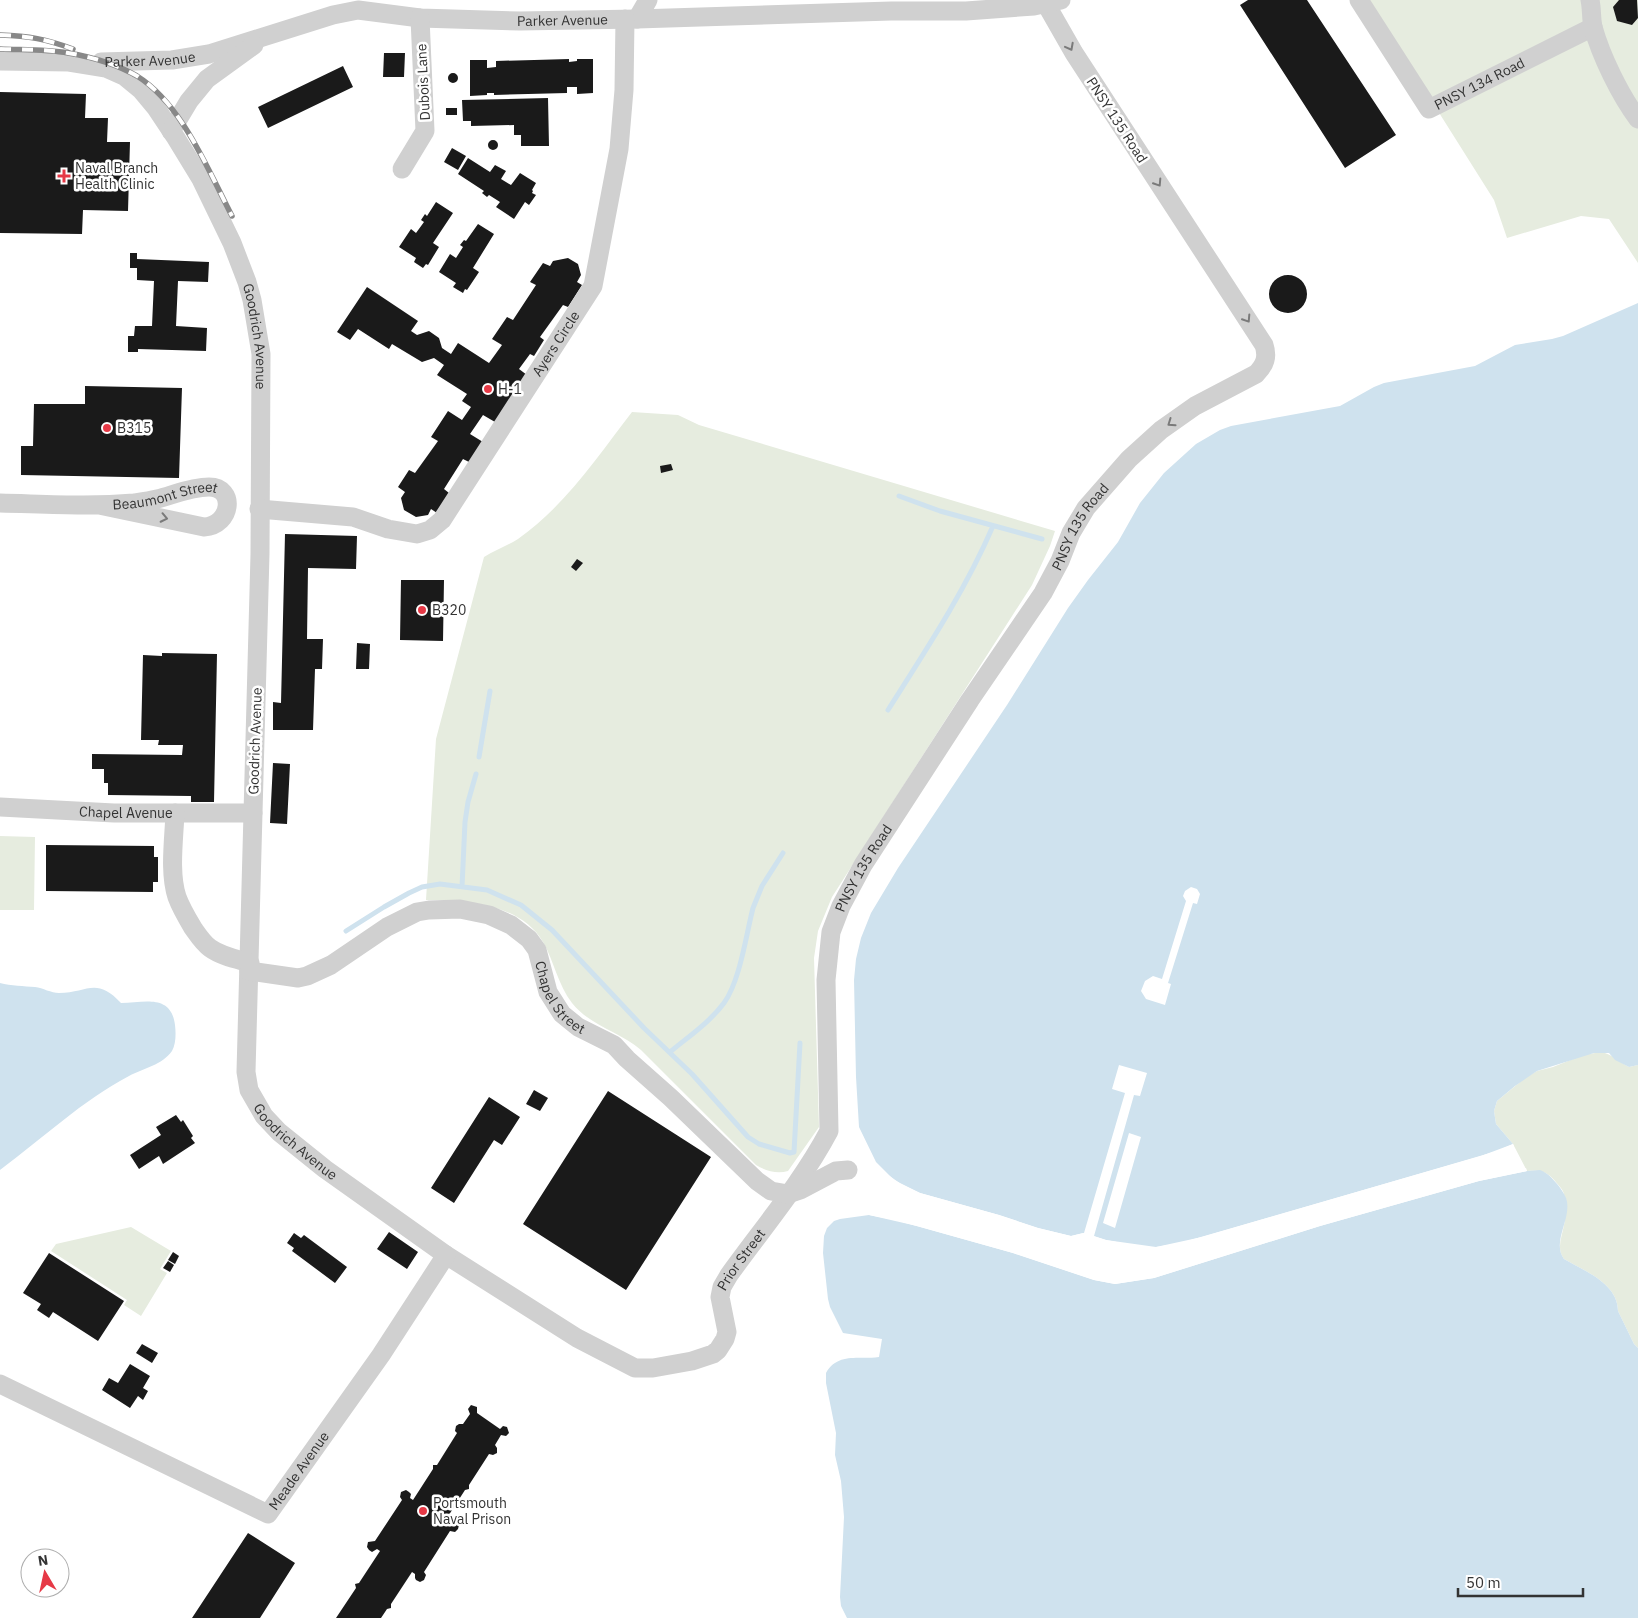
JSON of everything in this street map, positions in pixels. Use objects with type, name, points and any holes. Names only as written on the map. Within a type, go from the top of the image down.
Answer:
[{"type":"street","points":[[631,19],[648,0]]},
{"type":"street","name":"PNSY 134 Road","points":[[1359,0],[1429,109],[1593,27]]},
{"type":"street","points":[[1590,0],[1593,27],[1604,57],[1619,89],[1638,119]]},
{"type":"street","name":"Parker Avenue","points":[[69,62],[157,61],[190,58],[209,54],[348,11],[358,10],[420,18],[520,21],[891,11],[966,12],[1007,9],[1054,2]]},
{"type":"street","name":"PNSY 135 Road","points":[[828,1131],[826,988],[831,932],[841,906],[863,865],[970,700],[1043,593],[1060,561],[1071,533],[1086,508],[1130,459],[1162,430],[1195,406],[1256,374],[1266,361],[1267,352],[1264,345],[1074,54],[1054,2]]},
{"type":"street","name":"Dubois Lane","points":[[402,169],[425,131],[420,18]]},
{"type":"street","name":"Ayers Circle","points":[[260,509],[353,517],[388,529],[417,534],[430,530],[442,520],[593,286],[620,149],[631,19]]},
{"type":"street","points":[[171,131],[189,101],[207,79],[266,37]]},
{"type":"street","name":"Goodrich Avenue","points":[[0,60],[69,62],[106,68],[132,81],[156,108],[201,179],[235,250],[252,300],[261,354],[260,554],[246,1072],[249,1090],[264,1116],[279,1132],[325,1169],[446,1255],[577,1338],[635,1368]]},
{"type":"street","name":"Beaumont Street","points":[[0,503],[99,505],[155,500],[208,487],[221,491],[227,499],[227,509],[220,521],[211,527],[99,505]]},
{"type":"street","name":"Chapel Avenue","points":[[0,807],[114,813],[253,814]]},
{"type":"street","name":"Chapel Street","points":[[175,814],[174,874],[176,891],[181,906],[192,926],[203,942],[219,954],[250,967],[298,978],[331,965],[397,920],[417,912],[460,909],[489,915],[511,925],[529,939],[537,950],[548,992],[562,1014],[578,1027],[614,1045],[757,1181],[772,1191],[788,1194]]},
{"type":"street","name":"Prior Street","points":[[635,1368],[653,1368],[692,1361],[713,1354],[718,1350],[725,1339],[726,1332],[720,1297],[722,1287],[788,1194],[823,1142],[828,1131]]},
{"type":"street","points":[[788,1194],[800,1190],[836,1171],[848,1170]]},
{"type":"street","name":"Meade Avenue","points":[[0,1384],[268,1514],[381,1355],[446,1255]]},
{"type":"shaded area","points":[[1368,0],[1638,0],[1638,263],[1609,219],[1581,216],[1507,238],[1494,200]]},
{"type":"shaded area","points":[[632,412],[678,415],[699,425],[1055,531],[1032,585],[832,897],[818,931],[814,958],[819,1127],[788,1171],[784,1172],[764,1169],[756,1165],[641,1050],[579,1011],[563,989],[543,942],[533,929],[521,919],[491,906],[458,901],[426,900],[436,739],[484,557],[518,539],[551,511],[580,480]]},
{"type":"shaded area","points":[[0,836],[35,837],[34,910],[0,910]]},
{"type":"shaded area","points":[[1601,1052],[1612,1056],[1629,1067],[1638,1065],[1638,1348],[1634,1344],[1618,1311],[1616,1301],[1606,1285],[1590,1273],[1564,1259],[1560,1251],[1560,1242],[1565,1222],[1564,1194],[1562,1190],[1546,1173],[1527,1171],[1513,1144],[1496,1124],[1494,1111],[1497,1101],[1525,1078],[1537,1071],[1583,1055]]},
{"type":"shaded area","points":[[131,1227],[171,1251],[160,1269],[167,1273],[141,1316],[124,1305],[127,1300],[51,1251],[56,1244]]},
{"type":"water","points":[[1638,303],[1638,1065],[1629,1067],[1615,1060],[1609,1053],[1594,1053],[1537,1071],[1497,1101],[1494,1111],[1496,1124],[1513,1144],[1497,1151],[1202,1237],[1156,1247],[1106,1240],[1083,1233],[1071,1236],[1038,1228],[920,1193],[894,1180],[876,1162],[859,1127],[854,980],[861,938],[871,913],[898,868],[1007,705],[1068,608],[1118,542],[1140,503],[1164,473],[1196,444],[1231,426],[1340,406],[1384,383],[1475,366],[1515,345],[1563,336]]},
{"type":"water","points":[[0,983],[35,987],[59,993],[98,988],[105,990],[121,1003],[155,1002],[162,1004],[168,1008],[172,1015],[176,1035],[172,1051],[163,1060],[129,1076],[95,1096],[0,1170]]},
{"type":"water","points":[[1540,1170],[1554,1180],[1566,1198],[1567,1213],[1560,1245],[1564,1259],[1590,1273],[1606,1285],[1616,1301],[1618,1311],[1634,1344],[1638,1348],[1638,1618],[847,1618],[841,1606],[840,1597],[844,1517],[841,1481],[835,1455],[836,1433],[826,1383],[826,1373],[831,1366],[843,1360],[879,1357],[882,1339],[843,1333],[830,1307],[823,1253],[824,1236],[827,1228],[834,1221],[869,1215],[895,1220],[1013,1253],[1094,1280],[1115,1284],[1154,1278],[1320,1226],[1479,1181]]},
{"type":"pier","points":[[1191,887],[1197,889],[1200,894],[1197,904],[1193,903],[1168,983],[1171,984],[1165,1005],[1146,999],[1141,991],[1145,981],[1153,976],[1162,979],[1186,901],[1183,896],[1185,891]]},
{"type":"pier","points":[[1119,1065],[1147,1073],[1140,1096],[1134,1095],[1094,1236],[1106,1240],[1144,1247],[1180,1243],[1481,1156],[1513,1144],[1514,1146],[1482,1159],[1203,1240],[1156,1249],[1144,1249],[1083,1236],[1071,1238],[1038,1231],[998,1217],[919,1195],[900,1187],[883,1174],[884,1172],[901,1184],[920,1193],[1038,1228],[1071,1236],[1084,1233],[1125,1093],[1112,1089]]},
{"type":"pier","points":[[1129,1133],[1141,1137],[1115,1228],[1103,1223]]},
{"type":"pier","points":[[1526,1168],[1527,1171],[1479,1181],[1320,1226],[1154,1278],[1115,1284],[1094,1280],[1013,1253],[917,1226],[869,1215],[861,1215],[869,1212],[918,1223],[1014,1251],[1094,1278],[1115,1281],[1153,1276],[1319,1224],[1478,1178]]},
{"type":"building","points":[[1248,0],[1307,0],[1396,135],[1345,168],[1240,5]]},
{"type":"building","points":[[1619,0],[1637,0],[1638,18],[1632,25],[1617,21],[1613,7]]},
{"type":"building","points":[[384,53],[405,53],[404,77],[383,77]]},
{"type":"building","points":[[569,59],[569,62],[577,61],[577,59],[593,59],[593,93],[577,94],[577,87],[567,87],[567,93],[494,95],[494,93],[487,93],[487,95],[470,96],[470,60],[487,60],[487,68],[496,67],[496,61]]},
{"type":"building","points":[[343,66],[353,87],[268,128],[258,107]]},
{"type":"building","points":[[451,73],[455,73],[458,78],[457,82],[451,83],[448,80],[448,76]]},
{"type":"building","name":"Naval Branch Health Clinic","points":[[0,92],[86,94],[85,118],[108,118],[107,142],[130,142],[128,211],[83,210],[82,234],[0,233]]},
{"type":"building","points":[[548,98],[549,146],[521,146],[521,135],[514,135],[514,125],[471,126],[471,121],[463,121],[462,100]]},
{"type":"building","points":[[446,108],[457,108],[457,115],[446,115]]},
{"type":"building","points":[[491,140],[495,140],[498,145],[497,149],[491,150],[488,147],[488,143]]},
{"type":"building","points":[[452,148],[466,156],[458,170],[444,162]]},
{"type":"building","points":[[468,158],[490,172],[495,165],[506,171],[501,179],[511,185],[520,173],[536,183],[532,193],[536,195],[529,205],[525,202],[514,219],[496,207],[500,202],[489,195],[487,197],[482,193],[484,191],[458,174]]},
{"type":"building","points":[[436,202],[453,213],[433,243],[439,247],[428,265],[426,264],[423,268],[414,262],[416,258],[399,247],[411,229],[416,233],[424,222],[421,220],[425,214],[427,216]]},
{"type":"building","points":[[478,224],[494,234],[473,268],[479,272],[463,293],[453,287],[456,283],[439,272],[450,254],[456,258],[463,247],[460,245],[464,240],[466,241]]},
{"type":"building","points":[[130,253],[137,253],[137,259],[209,262],[208,282],[178,281],[176,326],[207,328],[206,351],[138,349],[138,352],[128,352],[128,336],[134,336],[135,326],[152,326],[154,281],[137,280],[137,268],[130,268]]},
{"type":"building","name":"H-1","points":[[568,258],[578,264],[581,275],[577,282],[582,285],[568,307],[563,305],[540,337],[544,340],[534,356],[530,354],[519,369],[527,375],[495,422],[483,415],[470,434],[483,442],[469,462],[463,459],[444,489],[449,493],[437,513],[431,509],[428,515],[416,517],[404,510],[401,498],[405,492],[398,487],[409,470],[415,473],[438,441],[431,437],[448,411],[462,420],[471,407],[462,401],[467,394],[437,375],[444,365],[434,358],[422,362],[392,344],[389,349],[358,329],[350,340],[337,332],[367,287],[418,321],[411,331],[417,335],[429,331],[439,338],[442,348],[451,354],[458,343],[489,363],[502,345],[492,339],[507,317],[513,320],[536,285],[530,282],[543,263],[550,266],[553,261]]},
{"type":"building","points":[[1288,275],[1301,281],[1307,294],[1301,307],[1288,313],[1275,307],[1269,294],[1275,281]]},
{"type":"building","name":"B315","points":[[85,386],[182,388],[179,478],[21,475],[21,446],[33,446],[34,404],[85,404]]},
{"type":"building","points":[[671,464],[673,470],[661,473],[660,466]]},
{"type":"building","points":[[285,534],[357,536],[356,569],[308,568],[307,639],[323,639],[322,669],[315,669],[313,730],[273,730],[273,702],[281,703]]},
{"type":"building","points":[[577,559],[583,563],[576,571],[571,567]]},
{"type":"building","name":"B320","points":[[401,580],[444,580],[443,641],[400,640]]},
{"type":"building","points":[[357,643],[370,644],[369,669],[356,669]]},
{"type":"building","points":[[162,653],[217,654],[214,802],[191,802],[191,796],[108,795],[108,783],[104,783],[104,769],[92,769],[92,754],[182,755],[183,745],[158,745],[159,740],[141,740],[143,655],[162,656]]},
{"type":"building","points":[[273,763],[290,764],[287,824],[270,823]]},
{"type":"building","points":[[46,845],[154,846],[154,857],[158,857],[158,882],[153,882],[153,892],[46,891]]},
{"type":"building","points":[[534,1090],[548,1098],[540,1111],[526,1104]]},
{"type":"building","points":[[608,1091],[711,1157],[626,1290],[523,1224]]},
{"type":"building","points":[[489,1097],[520,1117],[502,1145],[494,1140],[454,1203],[431,1188]]},
{"type":"building","points":[[176,1115],[181,1122],[183,1120],[195,1143],[163,1164],[159,1156],[139,1169],[130,1155],[161,1135],[156,1127]]},
{"type":"building","points":[[389,1232],[418,1252],[407,1269],[377,1249]]},
{"type":"building","points":[[294,1233],[301,1238],[304,1235],[347,1267],[335,1283],[292,1251],[294,1248],[287,1243]]},
{"type":"building","points":[[173,1252],[179,1256],[175,1264],[168,1260]]},
{"type":"building","points":[[49,1253],[124,1301],[98,1341],[53,1312],[49,1318],[37,1310],[41,1304],[23,1293]]},
{"type":"building","points":[[168,1261],[174,1265],[170,1272],[163,1268]]},
{"type":"building","points":[[142,1344],[158,1353],[152,1363],[136,1353]]},
{"type":"building","points":[[130,1364],[150,1376],[143,1388],[148,1391],[143,1400],[138,1396],[130,1408],[102,1390],[109,1378],[118,1383]]},
{"type":"building","name":"Portsmouth Naval Prison","points":[[471,1405],[477,1407],[477,1413],[500,1429],[503,1426],[507,1427],[509,1433],[506,1436],[501,1435],[495,1445],[497,1453],[489,1454],[469,1485],[469,1489],[465,1490],[445,1521],[449,1523],[455,1522],[459,1525],[458,1529],[455,1532],[450,1531],[424,1572],[426,1575],[424,1580],[420,1582],[416,1580],[415,1574],[412,1572],[391,1604],[391,1608],[387,1609],[381,1618],[336,1618],[356,1588],[355,1584],[359,1583],[380,1551],[377,1549],[372,1552],[369,1550],[367,1547],[368,1542],[375,1541],[402,1500],[400,1497],[401,1492],[406,1490],[409,1492],[411,1494],[410,1498],[413,1500],[433,1469],[433,1465],[437,1465],[457,1433],[455,1431],[456,1426],[463,1424],[470,1414],[468,1409]]},
{"type":"building","points":[[248,1533],[295,1563],[260,1618],[192,1618]]},
{"type":"waterway","points":[[899,496],[940,511],[1042,539]]},
{"type":"waterway","points":[[888,710],[931,643],[970,574],[993,526]]},
{"type":"waterway","points":[[479,757],[490,691]]},
{"type":"waterway","points":[[462,887],[465,822],[468,802],[476,774]]},
{"type":"waterway","points":[[670,1052],[712,1017],[730,994],[742,957],[753,908],[762,886],[783,853]]},
{"type":"waterway","points":[[346,931],[409,893],[422,887],[440,884],[487,890],[521,905],[552,930],[644,1028],[692,1074],[748,1137],[759,1144],[790,1153],[794,1152],[800,1043]]},
{"type":"railway","points":[[0,35],[37,39],[73,49]]},
{"type":"railway","points":[[0,49],[51,51],[77,55],[95,59],[137,76],[153,88],[181,120],[232,216]]},
{"type":"place","name":"Naval Branch Health Clinic","points":[[64,176]]},
{"type":"place","name":"H-1","points":[[488,389]]},
{"type":"place","name":"B315","points":[[107,428]]},
{"type":"place","name":"B320","points":[[422,610]]},
{"type":"place","name":"Portsmouth Naval Prison","points":[[423,1511]]}]
